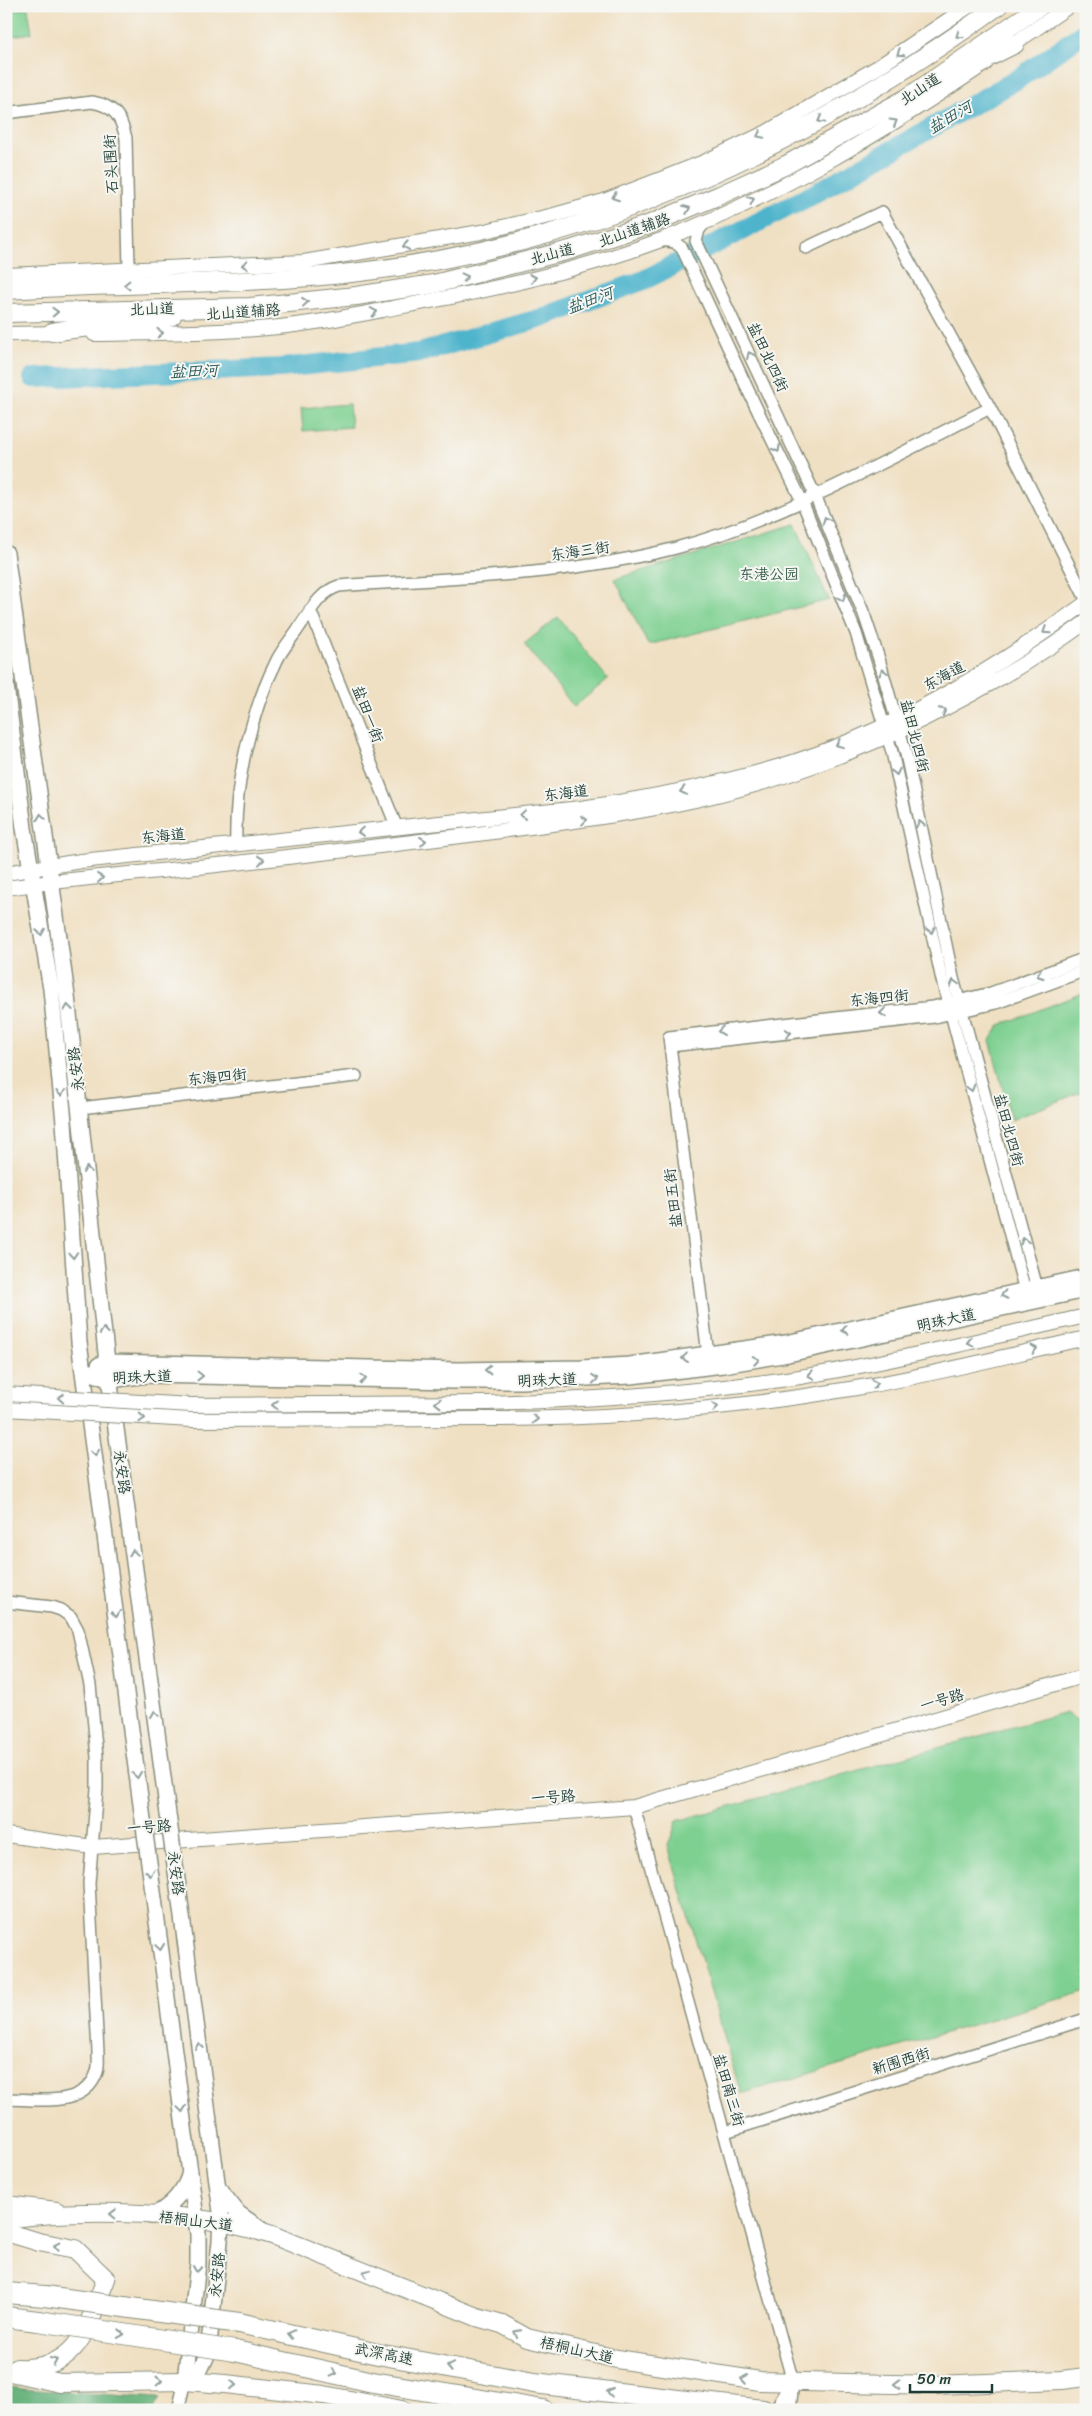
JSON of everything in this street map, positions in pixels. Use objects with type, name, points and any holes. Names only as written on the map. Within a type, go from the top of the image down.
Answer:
[{"type":"highway","name":"武深高速","points":[[6,2292],[239,2323],[378,2354],[534,2383],[763,2410]]},
{"type":"highway","name":"武深高速","points":[[6,2317],[235,2351],[373,2382],[543,2410]]},
{"type":"main road","name":"北山道","points":[[6,290],[186,284],[304,269],[359,272],[478,252],[549,234],[655,198],[775,145],[886,82],[998,6]]},
{"type":"main road","name":"北山道","points":[[6,313],[250,307],[356,296],[434,284],[570,250],[650,224],[786,165],[908,98],[1040,6]]},
{"type":"main road","points":[[908,98],[1015,44]]},
{"type":"main road","points":[[52,332],[148,322],[204,308]]},
{"type":"main road","name":"永安路","points":[[6,553],[80,1108],[107,1362],[179,1894],[221,2223],[208,2353],[201,2368],[185,2381]]},
{"type":"main road","name":"永安路","points":[[6,686],[24,828],[52,999],[64,1122],[79,1342],[196,2220],[198,2263],[185,2381]]},
{"type":"main road","name":"明珠大道","points":[[84,1370],[107,1362],[513,1370],[630,1364],[786,1343],[1086,1277]]},
{"type":"main road","name":"明珠大道","points":[[84,1370],[110,1380],[147,1375],[520,1381],[632,1376],[723,1366],[788,1354],[1086,1290]]},
{"type":"main road","points":[[152,2216],[163,2209],[179,2194],[190,2170]]},
{"type":"main road","points":[[216,2181],[224,2196],[238,2213],[272,2235]]},
{"type":"main road","name":"梧桐山大道","points":[[6,2219],[90,2214],[152,2216],[221,2223],[272,2235],[456,2309],[502,2324],[527,2338],[617,2359],[760,2382],[936,2385],[1062,2380],[1086,2377]]},
{"type":"main road","points":[[6,2232],[39,2242],[75,2249],[106,2279],[86,2331],[73,2349],[64,2356],[43,2366],[6,2370]]},
{"type":"main road","points":[[6,2370],[60,2382],[185,2381],[297,2391],[402,2410]]},
{"type":"street","points":[[6,275],[129,268],[304,269],[481,232],[604,201],[704,162],[783,123],[878,67],[969,6]]},
{"type":"street","name":"北山道辅路","points":[[6,334],[52,332],[103,334],[258,329],[321,321],[490,289],[558,272],[661,240],[775,189],[852,147],[912,111],[1015,44],[1069,6]]},
{"type":"street","name":"石头围街","points":[[6,114],[92,102],[105,104],[115,112],[123,124],[126,138],[129,268]]},
{"type":"street","points":[[655,198],[661,179]]},
{"type":"street","points":[[806,248],[882,212],[990,408],[1086,601]]},
{"type":"street","name":"盐田北四街","points":[[707,220],[699,230],[696,241],[815,495],[864,614],[892,728],[955,1007],[1031,1289]]},
{"type":"street","name":"盐田北四街","points":[[661,240],[674,242],[682,248],[802,501],[856,633],[892,728]]},
{"type":"street","name":"东海三街","points":[[310,610],[328,589],[339,586],[537,571],[624,560],[705,539],[802,501],[990,408]]},
{"type":"street","name":"东海道","points":[[6,888],[329,853],[618,815],[710,797],[774,779],[892,728],[983,672],[1086,601]]},
{"type":"street","points":[[236,844],[237,801],[256,712],[278,658],[310,610]]},
{"type":"street","name":"盐田一街","points":[[310,610],[397,828]]},
{"type":"street","name":"东海道","points":[[6,873],[49,865],[581,808],[697,788],[778,767],[954,705],[1085,627]]},
{"type":"street","name":"东海四街","points":[[955,1007],[1086,958]]},
{"type":"street","name":"东海四街","points":[[669,1041],[933,1007],[996,1003],[1086,970]]},
{"type":"street","name":"盐田五街","points":[[669,1041],[708,1355]]},
{"type":"street","name":"东海四街","points":[[80,1108],[356,1076]]},
{"type":"street","name":"明珠大道","points":[[6,1394],[190,1405],[486,1403],[563,1400],[702,1390],[852,1368],[1086,1316]]},
{"type":"street","points":[[6,1408],[191,1420],[560,1419],[665,1412],[857,1388],[1086,1338]]},
{"type":"street","points":[[6,1602],[61,1610],[71,1617],[78,1630],[90,1685],[97,1757],[97,1789],[90,1882],[97,2072],[86,2088],[72,2098],[6,2099]]},
{"type":"street","name":"一号路","points":[[6,1836],[93,1848],[634,1807],[1086,1675]]},
{"type":"street","name":"盐田南三街","points":[[634,1807],[793,2382]]},
{"type":"street","name":"新围西街","points":[[725,2132],[1086,2019]]},
{"type":"street","name":"梧桐山大道","points":[[6,2203],[90,2214]]},
{"type":"street","name":"永安路","points":[[178,2410],[185,2381]]},
{"type":"street","points":[[775,2410],[793,2382]]},
{"type":"street","points":[[790,2410],[793,2382]]},
{"type":"green space","points":[[28,8],[32,33],[6,37],[6,11]]},
{"type":"green space","points":[[349,404],[351,427],[303,431],[301,408]]},
{"type":"green space","name":"东港公园","points":[[795,524],[829,600],[648,645],[615,579]]},
{"type":"green space","points":[[558,617],[608,679],[574,707],[524,644]]},
{"type":"green space","points":[[1086,992],[1086,1090],[1011,1120],[990,1040],[1000,1025]]},
{"type":"green space","points":[[1066,1712],[1086,1727],[1086,1991],[741,2094],[668,1846],[677,1821]]},
{"type":"green space","points":[[6,2386],[23,2389],[160,2398],[153,2410],[6,2410]]},
{"type":"waterway","name":"盐田河","points":[[33,378],[281,368],[419,353],[542,318],[644,280],[812,195],[1018,79],[1086,31]]}]
